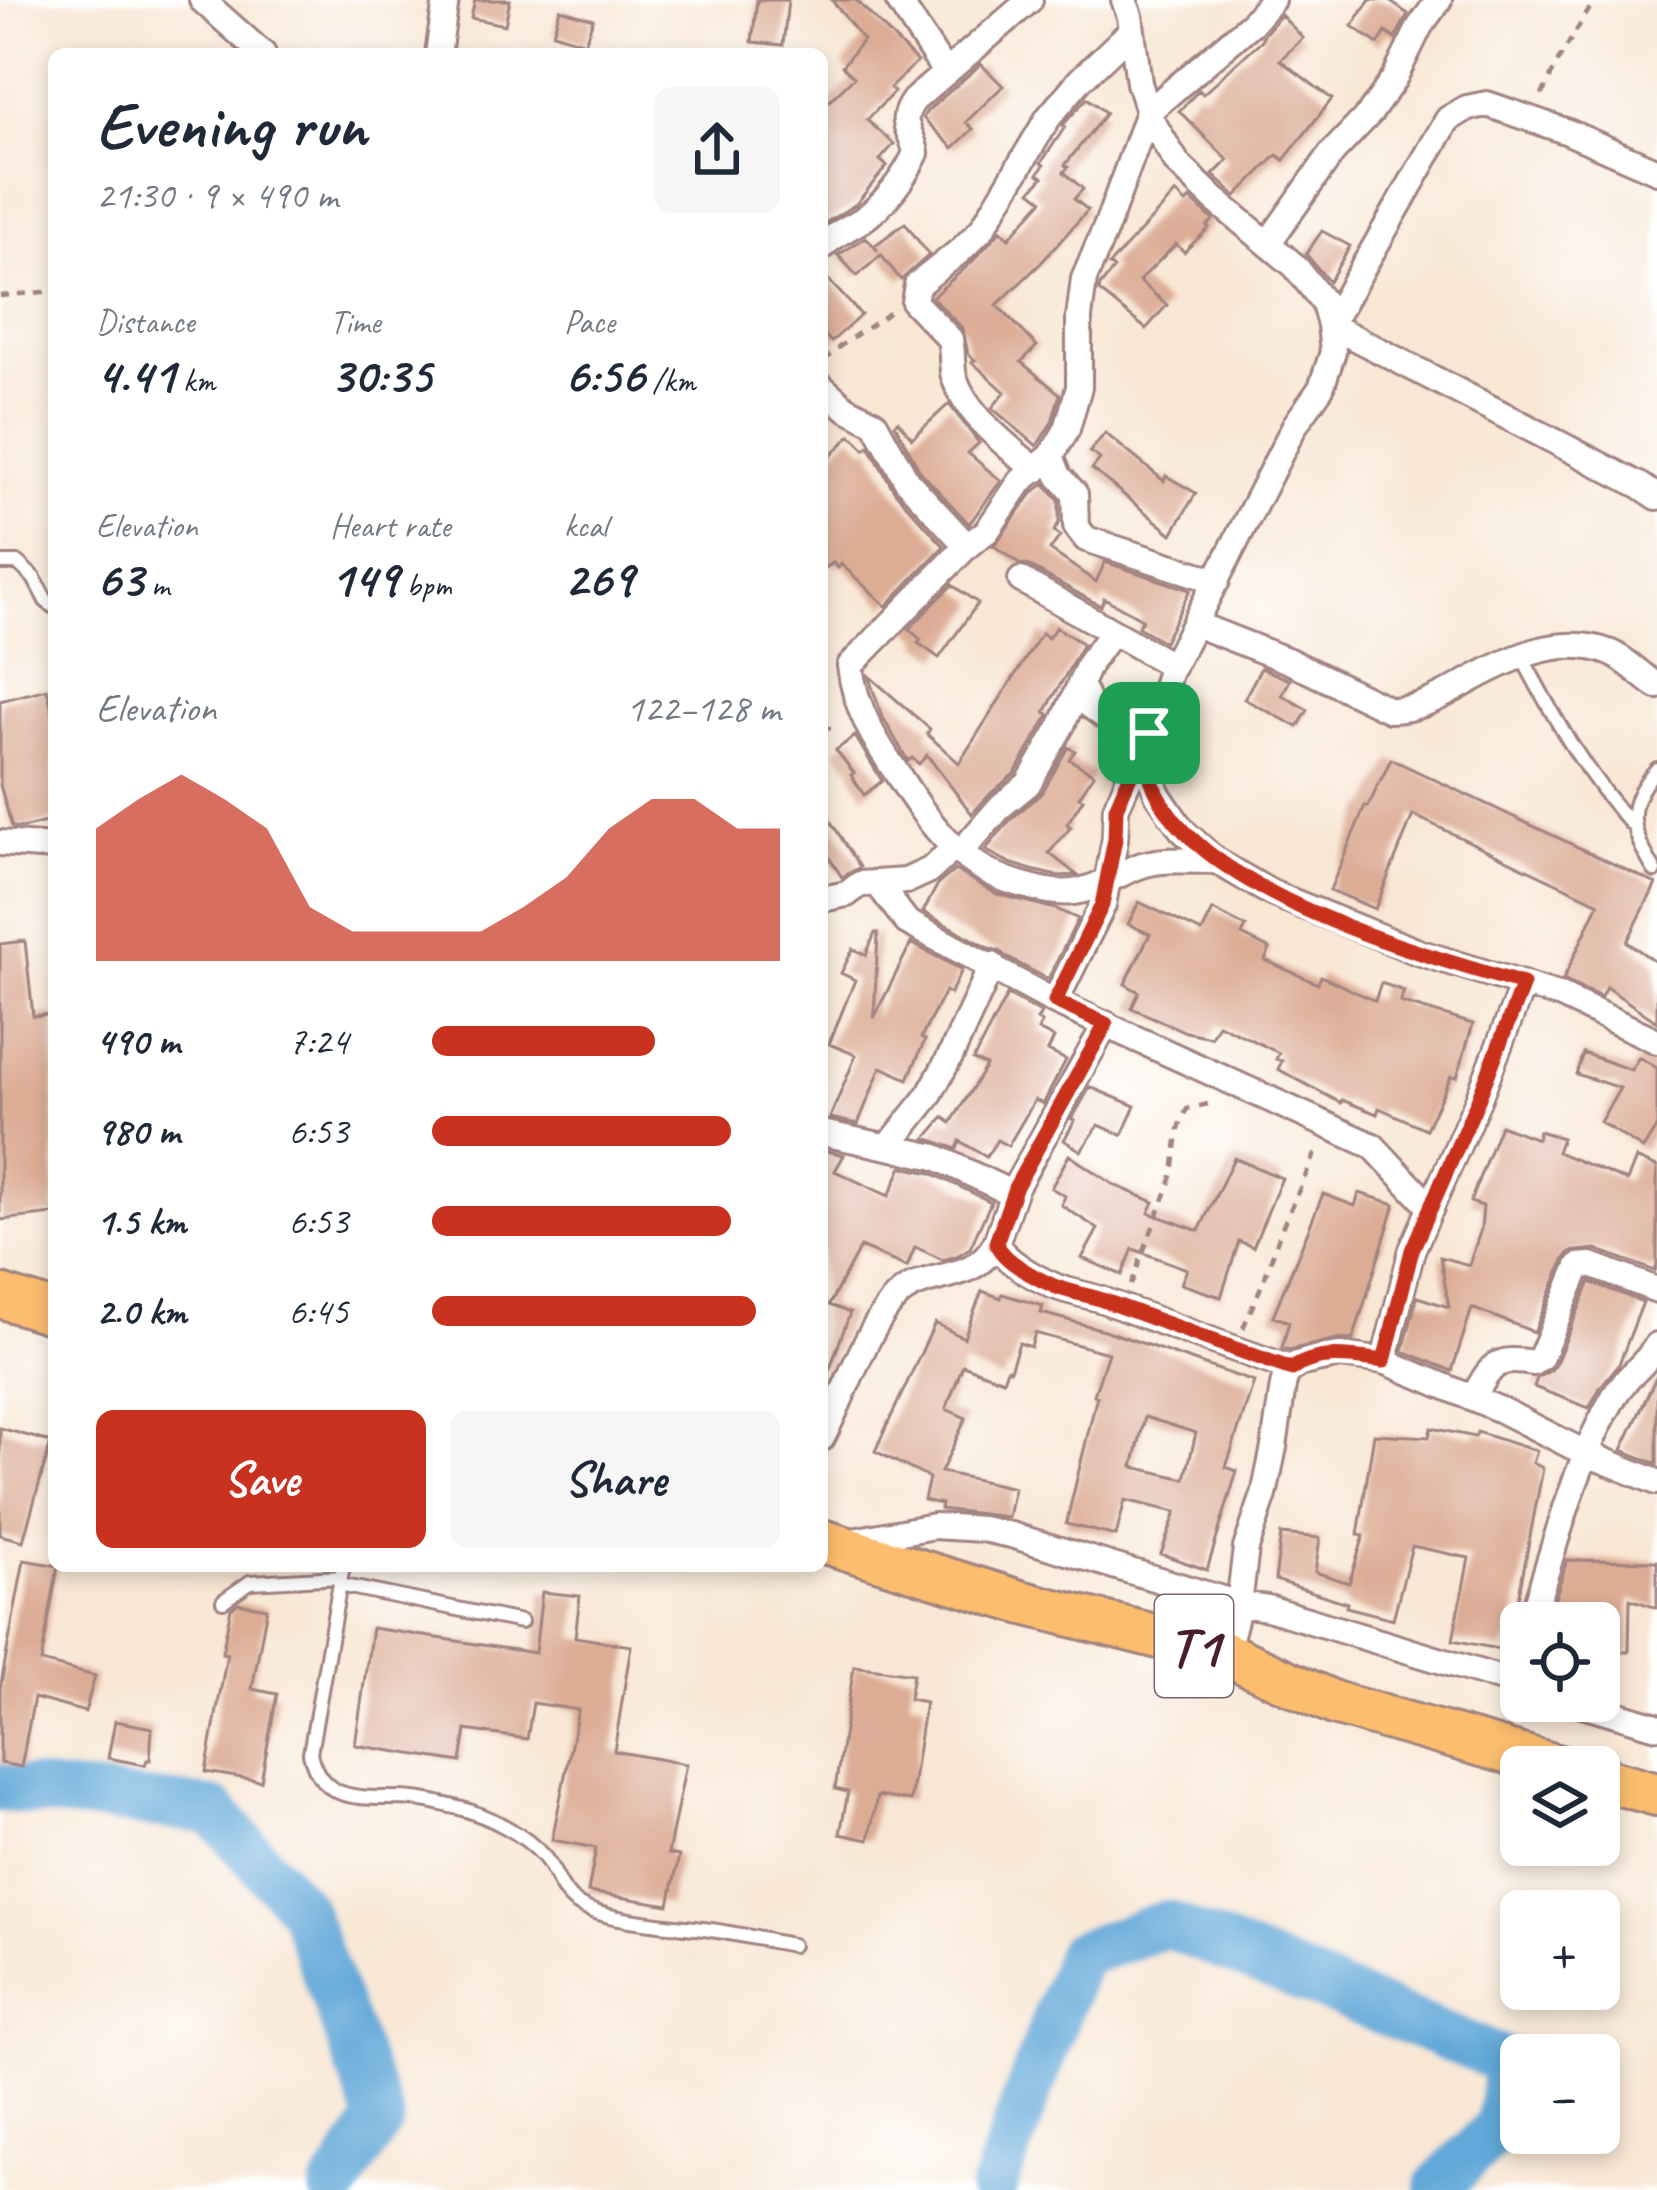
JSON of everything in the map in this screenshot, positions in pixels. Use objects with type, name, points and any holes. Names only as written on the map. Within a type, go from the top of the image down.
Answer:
[{"type":"highway","points":[[0,1296],[48,1311]]},
{"type":"highway","name":"T1","points":[[828,1542],[1020,1602],[1226,1654],[1334,1703],[1500,1750]]},
{"type":"highway","points":[[1620,1784],[1657,1794]]},
{"type":"street","points":[[202,0],[256,48]]},
{"type":"street","points":[[439,48],[446,0]]},
{"type":"street","points":[[898,0],[945,72]]},
{"type":"street","points":[[828,240],[877,208],[911,164],[916,153],[904,122],[914,100],[1030,0]]},
{"type":"street","points":[[1055,1001],[1102,905],[1116,808],[1173,666],[1294,425],[1321,388],[1333,352],[1324,303],[1294,266],[1177,163],[1148,112],[1124,0]]},
{"type":"street","points":[[1216,861],[1145,864],[1076,892],[1052,892],[1004,881],[980,869],[942,838],[872,736],[850,666],[986,531],[1067,429],[1079,387],[1084,279],[1148,112],[1252,23],[1272,0]]},
{"type":"street","points":[[1269,242],[1332,153],[1394,79],[1420,26],[1439,0]]},
{"type":"street","points":[[1131,31],[1048,118],[982,229],[916,285],[914,302],[950,339],[956,381],[990,431],[1043,463],[1075,494],[1076,526],[1086,539],[1217,581]]},
{"type":"street","points":[[1330,325],[1448,119],[1467,108],[1487,104],[1568,132],[1657,171]]},
{"type":"street","points":[[1330,325],[1657,497]]},
{"type":"street","points":[[828,392],[875,424],[907,481],[967,546]]},
{"type":"street","points":[[1021,580],[1173,666]]},
{"type":"street","points":[[1196,624],[1289,661],[1390,710],[1430,702],[1508,659],[1559,647],[1586,646],[1618,657],[1657,686]]},
{"type":"street","points":[[828,898],[847,894],[860,884],[906,881],[930,870],[1028,784],[1089,664],[1112,632]]},
{"type":"street","points":[[1080,684],[1089,705],[1144,743],[1157,793],[1182,830],[1216,861],[1334,920],[1418,952],[1561,996],[1657,1041]]},
{"type":"street","points":[[0,843],[48,847]]},
{"type":"street","points":[[907,922],[907,906],[918,876]]},
{"type":"street","points":[[877,883],[907,922],[1055,1001],[1373,1147],[1430,1208]]},
{"type":"street","points":[[888,1147],[928,1097],[992,965]]},
{"type":"street","points":[[1384,1361],[1412,1250],[1523,984]]},
{"type":"street","points":[[828,1426],[893,1301],[903,1292],[955,1275],[989,1255],[1013,1195],[1106,1024]]},
{"type":"street","points":[[828,1134],[937,1157],[1013,1195]]},
{"type":"street","points":[[996,1243],[1008,1260],[1054,1286],[1292,1369]]},
{"type":"street","points":[[1473,1398],[1495,1364],[1533,1363],[1540,1357],[1579,1266],[1591,1264],[1657,1290]]},
{"type":"street","points":[[1537,1602],[1586,1453],[1617,1391],[1657,1345]]},
{"type":"street","points":[[1226,1654],[1246,1548],[1264,1495],[1283,1386],[1286,1374],[1297,1364],[1340,1355],[1384,1361],[1657,1482]]},
{"type":"street","points":[[828,1542],[934,1526],[982,1528],[1500,1678]]},
{"type":"street","points":[[1620,1715],[1657,1726]]},
{"type":"lane","points":[[0,563],[18,563],[34,578],[48,602]]},
{"type":"lane","points":[[1521,656],[1604,796],[1634,827]]},
{"type":"lane","points":[[1655,871],[1634,827],[1637,795],[1657,769]]},
{"type":"lane","points":[[342,1576],[310,1753],[322,1783],[361,1798],[418,1799],[493,1821],[545,1858],[575,1903],[609,1915],[792,1945]]},
{"type":"lane","points":[[223,1601],[250,1582],[342,1576],[521,1622]]},
{"type":"path","points":[[1530,119],[1595,0]]},
{"type":"path","points":[[0,296],[48,292]]},
{"type":"path","points":[[828,356],[914,292]]},
{"type":"path","points":[[1123,1307],[1171,1181],[1177,1128],[1187,1109],[1256,1091]]},
{"type":"path","points":[[1234,1349],[1329,1124]]},
{"type":"building","points":[[475,0],[510,0],[505,25],[471,18]]},
{"type":"building","points":[[757,0],[788,0],[783,45],[752,42]]},
{"type":"building","points":[[832,0],[856,0],[917,62],[867,120],[894,144],[880,160],[887,166],[856,204],[828,221],[828,102],[854,77],[842,66],[863,40]]},
{"type":"building","points":[[1370,0],[1388,0],[1408,14],[1395,39],[1386,32],[1378,44],[1352,26]]},
{"type":"building","points":[[560,9],[593,19],[585,43],[553,33]]},
{"type":"building","points":[[1281,15],[1303,38],[1280,60],[1332,99],[1284,160],[1277,155],[1236,196],[1213,175],[1228,160],[1179,111],[1263,39]]},
{"type":"building","points":[[981,64],[1003,86],[966,122],[973,129],[953,148],[923,118]]},
{"type":"building","points":[[1087,98],[1106,113],[1064,172],[1083,189],[1074,199],[1088,210],[997,305],[1037,346],[1021,362],[1060,394],[1052,422],[1037,446],[992,408],[1005,392],[972,362],[963,329],[932,297],[1001,230],[1009,238],[1043,200],[1031,191],[1043,177],[1038,174],[1041,163],[1063,125]]},
{"type":"building","points":[[1176,193],[1213,220],[1184,252],[1176,244],[1139,281],[1167,305],[1146,329],[1099,291],[1100,286],[1114,269],[1109,265]]},
{"type":"building","points":[[905,223],[929,255],[901,280],[881,255],[857,276],[838,255],[866,237],[878,251],[874,246]]},
{"type":"building","points":[[1322,231],[1350,246],[1329,282],[1306,254]]},
{"type":"building","points":[[828,279],[861,315],[831,342],[828,339]]},
{"type":"building","points":[[949,404],[979,443],[968,453],[1001,481],[969,524],[920,471],[895,424],[898,421],[912,438]]},
{"type":"building","points":[[1105,433],[1164,481],[1166,476],[1196,493],[1172,534],[1092,469],[1100,459],[1090,452]]},
{"type":"building","points":[[851,435],[865,449],[869,446],[895,492],[944,546],[886,606],[841,564],[828,566],[828,459]]},
{"type":"building","points":[[1045,484],[1059,500],[1059,523],[1054,531],[1060,536],[1050,550],[1096,582],[1105,562],[1190,590],[1164,642],[1138,627],[1142,619],[1104,598],[1101,606],[994,546],[1033,492]]},
{"type":"building","points":[[952,585],[978,603],[939,658],[918,643],[921,640],[909,629]]},
{"type":"building","points":[[1056,627],[1083,644],[1015,773],[972,814],[927,755],[919,764],[912,758],[908,761],[882,716],[868,675],[930,729],[927,734],[959,763],[1042,633],[1048,638]]},
{"type":"building","points":[[1261,668],[1290,680],[1282,695],[1308,710],[1298,727],[1244,699]]},
{"type":"building","points":[[47,689],[48,822],[12,827],[0,785],[0,701]]},
{"type":"building","points":[[855,736],[882,781],[864,795],[836,750]]},
{"type":"building","points":[[1068,747],[1075,751],[1069,759],[1094,774],[1067,824],[1071,827],[1049,853],[1077,875],[1032,870],[985,850],[1042,793]]},
{"type":"building","points":[[1391,759],[1656,884],[1627,942],[1657,963],[1657,1022],[1606,987],[1601,997],[1563,980],[1599,903],[1413,815],[1375,909],[1330,890],[1365,806]]},
{"type":"building","points":[[828,817],[860,867],[842,877],[828,856]]},
{"type":"building","points":[[955,870],[997,894],[1078,919],[1048,979],[923,912],[938,884]]},
{"type":"building","points":[[1139,902],[1202,932],[1213,910],[1246,927],[1242,935],[1270,949],[1265,960],[1318,984],[1321,976],[1375,1001],[1381,983],[1404,991],[1400,1002],[1473,1024],[1457,1077],[1451,1076],[1426,1129],[1379,1108],[1377,1114],[1341,1103],[1278,1069],[1279,1053],[1218,1024],[1211,1037],[1186,1032],[1132,1008],[1139,992],[1125,984],[1150,934],[1128,924]]},
{"type":"building","points":[[875,933],[874,1018],[911,943],[962,970],[950,994],[945,991],[921,1038],[925,1040],[908,1079],[881,1067],[858,1124],[830,1118],[856,1055],[829,1044],[855,980],[841,973],[853,949],[866,955]]},
{"type":"building","points":[[25,941],[33,1016],[48,1015],[48,1215],[0,1220],[0,944]]},
{"type":"building","points":[[1007,995],[1041,1013],[1038,1030],[1054,1038],[1048,1051],[1066,1060],[1043,1104],[1035,1100],[1008,1146],[997,1140],[986,1157],[960,1141],[957,1149],[926,1138],[944,1117],[951,1123],[986,1066],[973,1060]]},
{"type":"building","points":[[1583,1053],[1631,1070],[1639,1057],[1657,1068],[1657,1126],[1643,1149],[1600,1122],[1620,1088],[1576,1074]]},
{"type":"building","points":[[1090,1087],[1135,1106],[1122,1135],[1099,1125],[1081,1151],[1064,1140]]},
{"type":"building","points":[[1500,1125],[1537,1139],[1539,1131],[1562,1138],[1557,1152],[1627,1181],[1636,1158],[1657,1167],[1657,1265],[1655,1271],[1596,1249],[1570,1252],[1534,1332],[1472,1308],[1452,1371],[1403,1351],[1417,1297],[1449,1307],[1440,1257],[1469,1265],[1483,1206],[1470,1202]]},
{"type":"building","points":[[828,1151],[844,1155],[835,1171],[889,1196],[902,1167],[931,1173],[991,1202],[970,1248],[957,1256],[943,1260],[915,1247],[907,1267],[860,1247],[829,1305],[850,1313],[828,1374]]},
{"type":"building","points":[[1069,1155],[1114,1185],[1154,1202],[1149,1213],[1199,1231],[1234,1158],[1282,1178],[1253,1247],[1239,1241],[1221,1297],[1181,1284],[1187,1269],[1133,1249],[1122,1275],[1082,1258],[1098,1229],[1061,1205],[1065,1196],[1051,1188]]},
{"type":"building","points":[[1359,1193],[1395,1204],[1353,1340],[1282,1348],[1289,1322],[1273,1316],[1323,1194],[1355,1206]]},
{"type":"building","points":[[1590,1282],[1643,1302],[1619,1364],[1589,1408],[1534,1387],[1537,1378],[1556,1363]]},
{"type":"building","points":[[982,1291],[1001,1298],[1002,1294],[1043,1306],[1041,1313],[1254,1382],[1226,1467],[1237,1471],[1207,1570],[1161,1554],[1176,1512],[1125,1500],[1116,1536],[1066,1524],[1108,1353],[1035,1333],[1031,1347],[1019,1343],[1003,1380],[963,1365],[946,1409],[966,1418],[941,1472],[1014,1488],[1008,1517],[940,1509],[941,1504],[924,1500],[929,1478],[875,1451],[935,1323],[964,1338]],"holes":[[[1145,1417],[1196,1433],[1185,1479],[1133,1467]]]},
{"type":"building","points":[[1657,1375],[1657,1464],[1622,1450]]},
{"type":"building","points":[[0,1428],[48,1441],[48,1453],[23,1541],[0,1535]]},
{"type":"building","points":[[1431,1428],[1475,1437],[1477,1432],[1537,1451],[1533,1463],[1543,1468],[1517,1602],[1500,1602],[1500,1649],[1453,1640],[1469,1558],[1412,1546],[1393,1619],[1275,1580],[1281,1534],[1320,1538],[1315,1572],[1349,1583],[1364,1536],[1358,1535],[1374,1434],[1429,1437]]},
{"type":"building","points":[[24,1560],[48,1564],[48,1572],[57,1572],[41,1662],[95,1676],[85,1712],[34,1698],[21,1767],[0,1763],[0,1689]]},
{"type":"building","points":[[1567,1560],[1657,1561],[1657,1608],[1630,1599],[1629,1652],[1620,1652],[1620,1602],[1554,1602]]},
{"type":"building","points":[[542,1592],[580,1596],[575,1637],[631,1646],[614,1751],[686,1764],[668,1854],[679,1856],[669,1905],[588,1892],[596,1848],[552,1840],[578,1710],[533,1703],[527,1739],[466,1730],[461,1762],[355,1745],[372,1628],[535,1653]]},
{"type":"building","points":[[238,1603],[267,1608],[252,1689],[277,1694],[261,1781],[206,1772],[227,1654],[222,1653],[231,1608]]},
{"type":"building","points":[[854,1666],[913,1674],[909,1699],[925,1702],[910,1801],[877,1796],[869,1840],[840,1834],[848,1792],[835,1789]]},
{"type":"building","points":[[115,1721],[152,1728],[150,1760],[145,1765],[108,1758]]},
{"type":"waterway","points":[[0,1788],[213,1811],[301,1908],[380,2120],[334,2190]]},
{"type":"waterway","points":[[993,2190],[1079,1954],[1166,1924],[1508,2062],[1499,2126],[1439,2190]]},
{"type":"route","points":[[1149,733],[1147,760],[1157,793],[1182,830],[1216,861],[1334,920],[1523,984],[1412,1250],[1384,1361],[1340,1355],[1292,1369],[1054,1286],[998,1250],[996,1243],[1015,1188],[1106,1024],[1055,1001],[1102,905],[1116,808],[1149,733]]}]
